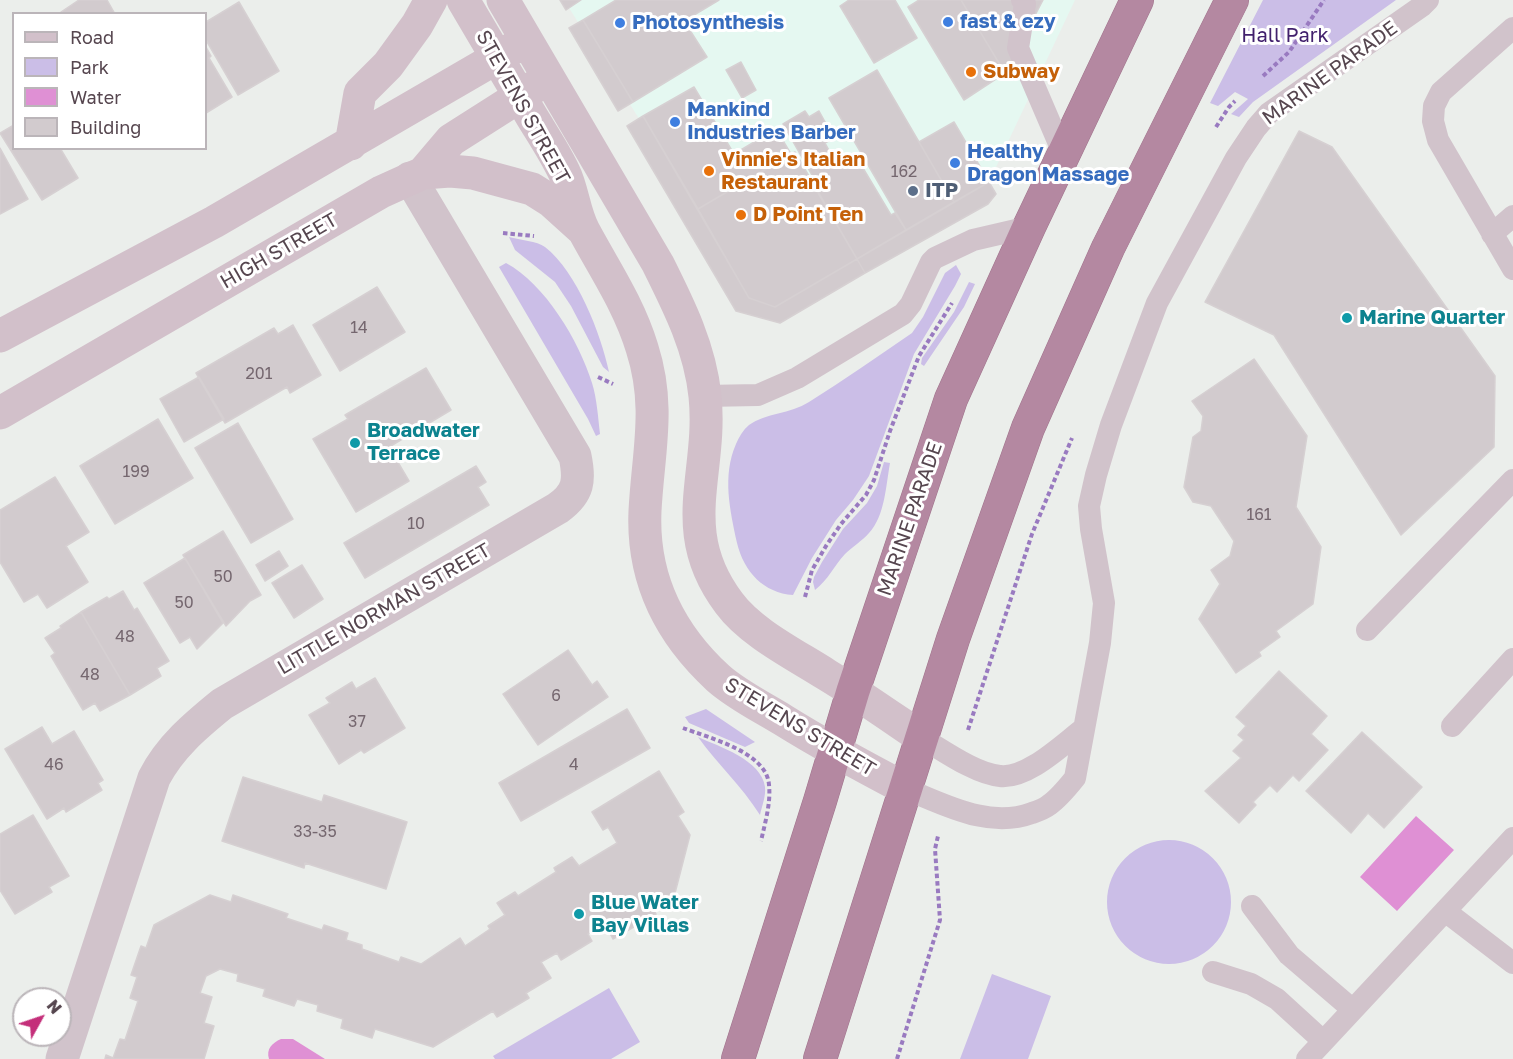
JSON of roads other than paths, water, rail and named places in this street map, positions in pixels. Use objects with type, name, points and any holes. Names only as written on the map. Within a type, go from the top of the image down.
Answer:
[{"type":"highway","name":"MARINE PARADE","points":[[738,1059],[853,691],[951,399],[1029,227],[1137,0]]},
{"type":"highway","points":[[820,1059],[953,639],[1028,428],[1108,248],[1232,0]]},
{"type":"main road","points":[[351,144],[360,93],[388,65],[417,25],[431,0]]},
{"type":"main road","name":"STEVENS STREET","points":[[463,0],[565,173],[582,229],[617,287],[633,320],[650,376],[653,406],[653,434],[645,512],[646,548],[658,596],[669,620],[701,660],[719,679],[738,693],[835,752],[906,789]]},
{"type":"main road","name":"STEVENS STREET","points":[[504,0],[658,264],[692,338],[700,364],[705,396],[706,426],[698,497],[698,526],[704,553],[713,576],[729,604],[769,638],[922,738]]},
{"type":"main road","points":[[0,336],[214,222],[527,40]]},
{"type":"main road","name":"HIGH STREET","points":[[0,413],[381,192],[416,176],[451,140],[549,79]]},
{"type":"main road","points":[[416,176],[450,171],[473,173],[532,189],[558,206],[582,229]]},
{"type":"street","name":"LITTLE NORMAN STREET","points":[[62,1059],[154,778],[164,760],[178,743],[222,704],[558,508],[575,492],[579,474],[575,456],[416,176]]},
{"type":"lane","points":[[1022,0],[1025,4],[1018,48],[1064,153]]},
{"type":"lane","name":"MARINE PARADE","points":[[906,789],[965,812],[989,818],[1006,819],[1047,807],[1075,778],[1100,643],[1104,603],[1090,529],[1089,506],[1111,425],[1157,303],[1236,158],[1269,113],[1428,0]]},
{"type":"lane","points":[[1513,28],[1441,92],[1434,106],[1433,121],[1438,140],[1513,269]]},
{"type":"lane","points":[[1492,234],[1513,216]]},
{"type":"lane","points":[[705,396],[758,395],[797,378],[903,314],[911,304],[935,258],[973,240],[1029,227]]},
{"type":"lane","points":[[1367,630],[1513,480]]},
{"type":"lane","points":[[1452,726],[1513,659]]},
{"type":"lane","points":[[922,738],[981,771],[1000,776],[1013,776],[1041,760],[1083,729]]},
{"type":"lane","points":[[1307,1059],[1513,838]]},
{"type":"lane","points":[[1252,906],[1289,956],[1352,1009]]},
{"type":"lane","points":[[1444,911],[1513,963]]},
{"type":"lane","points":[[1213,972],[1251,984],[1276,999],[1323,1041]]},
{"type":"water","points":[[1416,816],[1454,850],[1397,911],[1360,877]]},
{"type":"water","points":[[281,1039],[293,1039],[325,1059],[269,1059],[270,1047]]},
{"type":"place","name":"fast & ezy","points":[[948,22]]},
{"type":"place","name":"Photosynthesis","points":[[620,23]]},
{"type":"place","name":"Subway","points":[[971,72]]},
{"type":"place","name":"Mankind Industries Barber","points":[[675,122]]},
{"type":"place","name":"Healthy Dragon Massage","points":[[955,163]]},
{"type":"place","name":"Vinnie's Italian Restaurant","points":[[709,171]]},
{"type":"place","name":"ITP","points":[[913,191]]},
{"type":"place","name":"D Point Ten","points":[[741,215]]},
{"type":"place","name":"Marine Quarter","points":[[1347,318]]},
{"type":"place","name":"Broadwater Terrace","points":[[355,443]]},
{"type":"place","name":"Blue Water Bay Villas","points":[[579,914]]},
{"type":"park label","name":"Hall Park","points":[[1285,36]]}]
